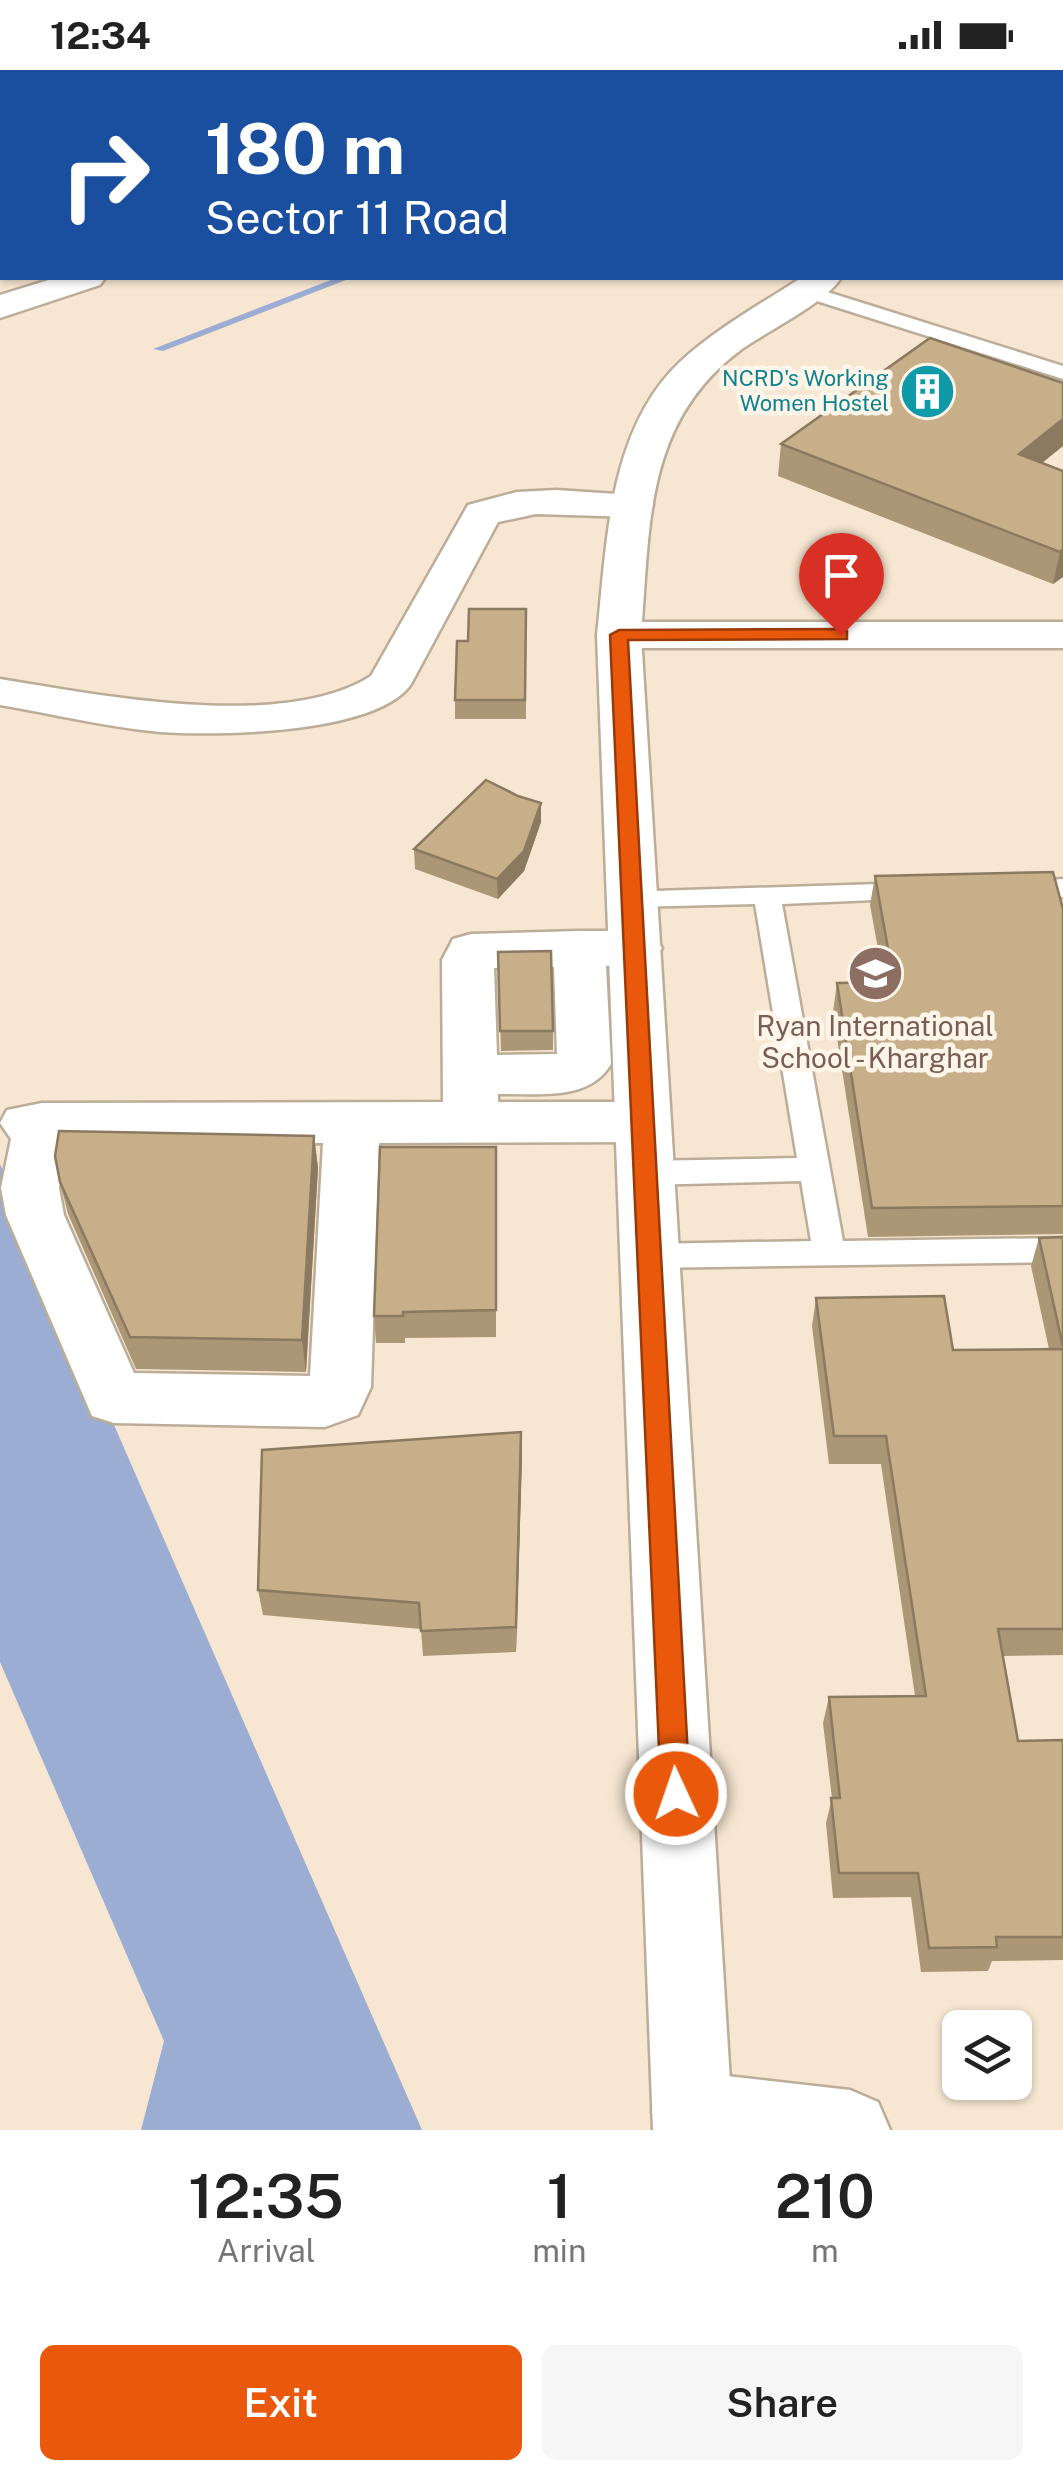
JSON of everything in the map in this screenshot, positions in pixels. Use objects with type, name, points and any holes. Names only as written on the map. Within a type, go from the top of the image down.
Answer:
[{"type":"main road","points":[[0,310],[82,280]]},
{"type":"main road","points":[[814,284],[690,372],[658,420],[634,506],[619,635],[692,2121],[850,2130]]},
{"type":"main road","points":[[0,692],[161,718],[288,716],[361,702],[389,684],[482,514],[497,506],[526,504],[634,506]]},
{"type":"main road","points":[[619,635],[1063,634]]},
{"type":"main road","points":[[470,1099],[472,951],[579,948],[634,923]]},
{"type":"main road","points":[[352,1141],[340,1387],[336,1397],[324,1402],[114,1398],[34,1215],[30,1188],[35,1134],[352,1141],[470,1099],[570,1073],[584,1064],[579,948]]},
{"type":"main road","points":[[470,1099],[643,1147]]},
{"type":"lane","points":[[814,284],[1063,373]]},
{"type":"lane","points":[[984,890],[1063,888]]},
{"type":"lane","points":[[634,923],[767,895],[944,891]]},
{"type":"lane","points":[[767,895],[829,1254]]},
{"type":"lane","points":[[643,1147],[815,1169]]},
{"type":"lane","points":[[648,1256],[1063,1250]]},
{"type":"water","points":[[0,1164],[422,2130],[141,2130],[164,2041],[0,1662]]},
{"type":"building","points":[[930,338],[1063,383],[1063,419],[1019,454],[1063,471],[1060,552],[781,444]]},
{"type":"building","points":[[469,609],[526,609],[525,700],[455,700],[457,641],[468,641]]},
{"type":"building","points":[[486,780],[541,803],[524,851],[497,879],[414,849]]},
{"type":"building","points":[[1053,872],[1063,909],[1063,1206],[872,1208],[837,983],[894,982],[875,876]]},
{"type":"building","points":[[551,951],[553,1031],[500,1031],[498,952]]},
{"type":"building","points":[[59,1131],[314,1136],[302,1340],[130,1337],[60,1182],[55,1156]]},
{"type":"building","points":[[380,1147],[496,1147],[496,1310],[374,1316]]},
{"type":"building","points":[[1063,1237],[1063,1347],[1039,1238]]},
{"type":"building","points":[[944,1296],[953,1350],[1063,1349],[1063,1629],[998,1629],[1018,1741],[1063,1740],[1063,1937],[996,1937],[997,1947],[929,1948],[918,1873],[839,1873],[831,1798],[840,1798],[829,1697],[926,1696],[886,1436],[834,1436],[816,1298]]},
{"type":"building","points":[[521,1432],[516,1627],[421,1631],[419,1603],[258,1590],[262,1450]]},
{"type":"waterway","points":[[159,349],[340,280]]},
{"type":"place","name":"NCRD's Working Women Hostel","points":[[928,391]]},
{"type":"place","name":"Ryan International School - Kharghar","points":[[875,974]]},
{"type":"route","points":[[676,1794],[619,635],[841,635]]}]
